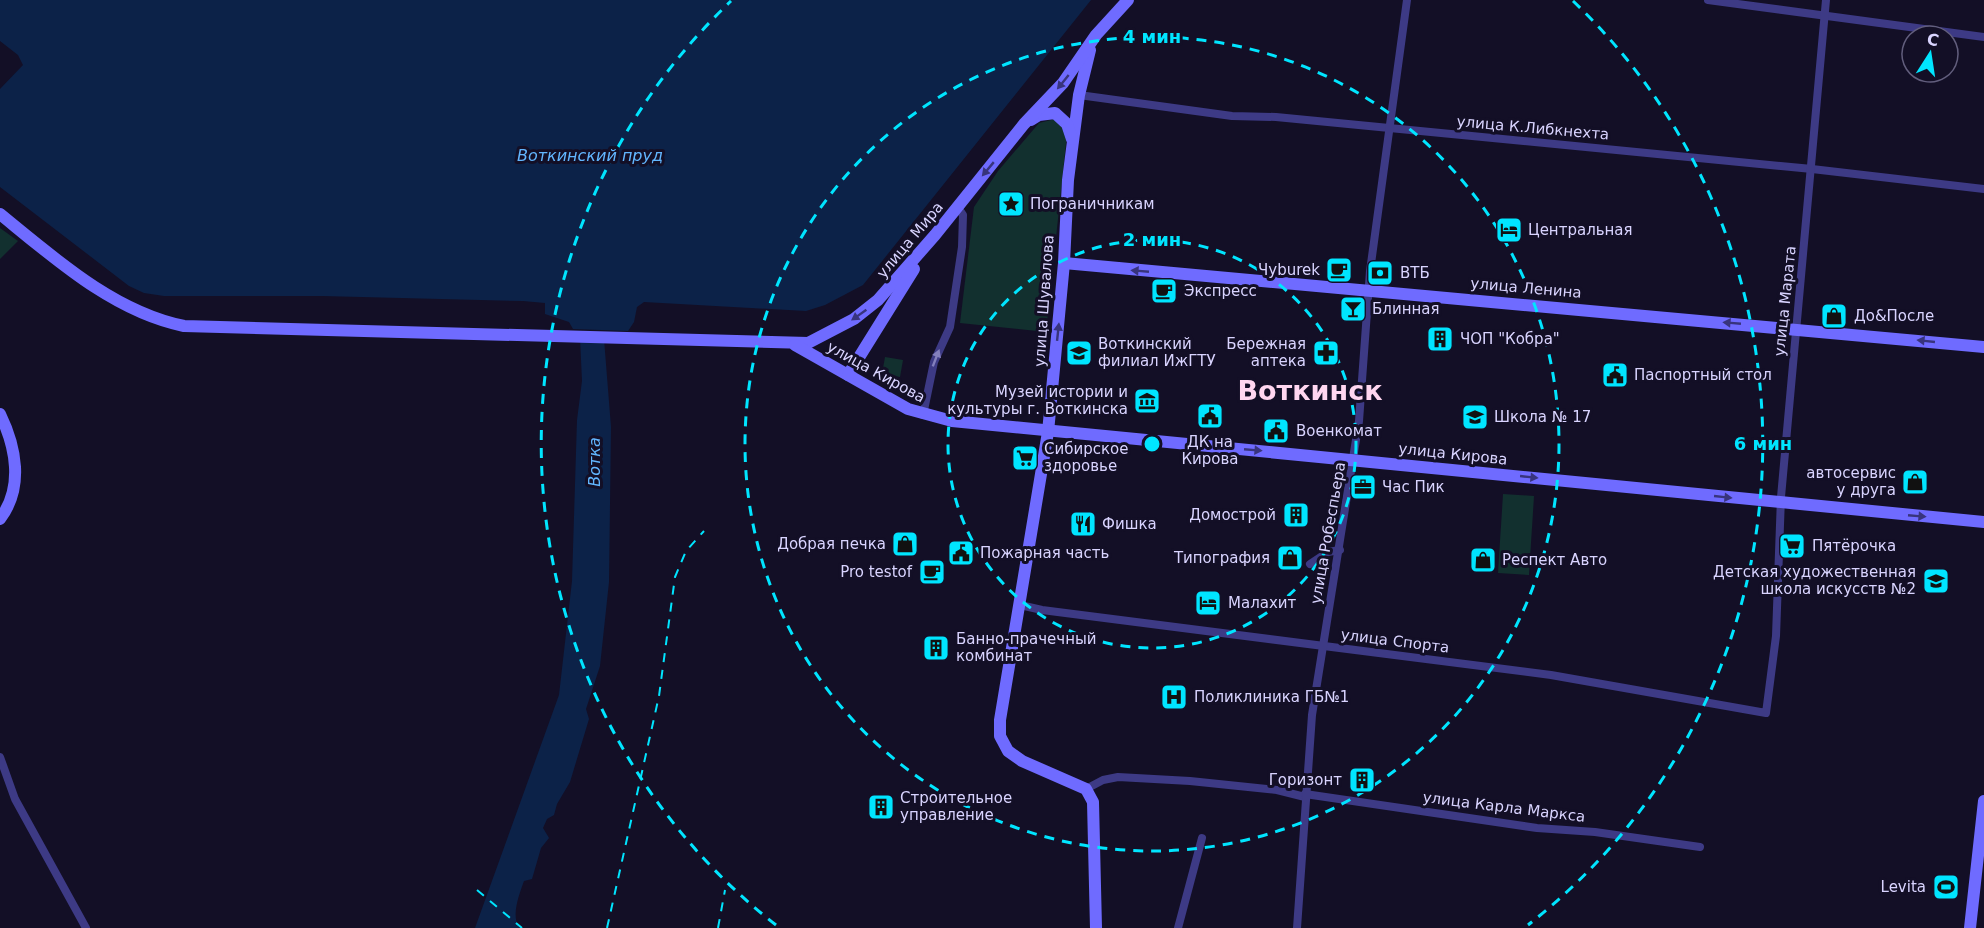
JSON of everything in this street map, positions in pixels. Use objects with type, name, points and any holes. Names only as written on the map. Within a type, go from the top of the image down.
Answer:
[{"type":"main road","name":"улица Мира","points":[[794,344],[808,343],[827,335],[866,310],[935,235],[1024,123],[1063,83],[1096,35],[1128,0]]},
{"type":"main road","name":"улица Мира","points":[[1072,142],[1088,54],[1096,35]]},
{"type":"main road","points":[[1024,123],[1039,115],[1055,113],[1067,124],[1072,142]]},
{"type":"main road","name":"улица Шувалова","points":[[1072,142],[1065,215],[1064,263],[1048,432],[1000,720],[1000,736],[1008,751],[1022,761],[1086,789]]},
{"type":"main road","points":[[0,214],[113,298],[153,318],[176,324],[201,328],[565,335],[794,344]]},
{"type":"main road","points":[[848,375],[935,235]]},
{"type":"main road","name":"улица Ленина","points":[[1064,263],[1984,347]]},
{"type":"main road","name":"улица Кирова","points":[[794,344],[923,415],[952,422],[1354,459],[1984,522]]},
{"type":"main road","points":[[0,414],[13,444],[15,462],[12,497],[0,519]]},
{"type":"main road","points":[[1086,789],[1094,805],[1096,928]]},
{"type":"main road","points":[[1970,928],[1984,801]]},
{"type":"street","name":"улица Робеспьера","points":[[1297,928],[1312,715],[1354,459],[1369,290],[1407,0]]},
{"type":"street","points":[[1708,0],[1984,37]]},
{"type":"street","name":"улица Марата","points":[[1766,713],[1776,636],[1781,503],[1826,0]]},
{"type":"street","name":"улица К.Либкнехта","points":[[1079,95],[1232,116],[1389,128],[1812,169],[1984,189]]},
{"type":"street","points":[[923,415],[934,362],[950,327],[962,247],[963,215],[957,207]]},
{"type":"street","points":[[1310,564],[1328,552],[1340,550]]},
{"type":"street","name":"улица Спорта","points":[[1020,605],[1042,610],[1551,675],[1766,713]]},
{"type":"street","points":[[0,757],[15,798],[86,928]]},
{"type":"street","name":"улица Карла Маркса","points":[[1086,789],[1103,780],[1118,777],[1190,780],[1277,790],[1537,828],[1596,832],[1700,847]]},
{"type":"street","points":[[1178,928],[1202,838]]},
{"type":"green space","points":[[1059,118],[1067,134],[1046,332],[960,323],[974,207],[998,171],[1039,123]]},
{"type":"green space","points":[[0,228],[18,241],[0,259]]},
{"type":"green space","points":[[885,357],[903,360],[900,377],[882,374]]},
{"type":"green space","points":[[1503,494],[1534,496],[1529,575],[1498,573]]},
{"type":"water","name":"Воткинский пруд","points":[[0,0],[1091,0],[863,285],[825,305],[806,311],[644,302],[637,307],[634,322],[628,331],[573,329],[569,322],[545,314],[545,303],[523,301],[322,296],[164,296],[144,293],[129,286],[0,187],[0,89],[23,65],[18,55],[0,41]]},
{"type":"water","name":"Вотка","points":[[580,338],[604,339],[611,427],[609,582],[600,666],[586,709],[589,719],[570,782],[557,804],[554,815],[547,819],[543,828],[549,838],[541,848],[532,879],[524,881],[520,892],[516,911],[519,928],[475,928],[559,695],[572,581],[577,420],[582,381]]},
{"type":"railway","points":[[607,928],[659,696],[675,577],[686,551],[704,531]]},
{"type":"railway","points":[[477,890],[522,928]]},
{"type":"railway","points":[[718,928],[725,890]]},
{"type":"place","name":"Пограничникам","points":[[1011,204]]},
{"type":"place","name":"Центральная","points":[[1509,230]]},
{"type":"place","name":"Чуburek","points":[[1339,270]]},
{"type":"place","name":"ВТБ","points":[[1380,273]]},
{"type":"place","name":"Экспресс","points":[[1164,291]]},
{"type":"place","name":"Блинная","points":[[1353,309]]},
{"type":"place","name":"До&После","points":[[1834,316]]},
{"type":"place","name":"ЧОП \"Кобра\"","points":[[1440,339]]},
{"type":"place","name":"Воткинский филиал ИжГТУ","points":[[1079,353]]},
{"type":"place","name":"Бережная аптека","points":[[1326,353]]},
{"type":"place","name":"Паспортный стол","points":[[1615,375]]},
{"type":"place","name":"Музей истории и культуры г. Воткинска","points":[[1147,401]]},
{"type":"place","name":"ДК на Кирова","points":[[1210,416]]},
{"type":"place","name":"Школа № 17","points":[[1475,417]]},
{"type":"place","name":"Военкомат","points":[[1276,431]]},
{"type":"place","name":"Сибирское здоровье","points":[[1025,458]]},
{"type":"place","name":"автосервис у друга","points":[[1915,482]]},
{"type":"place","name":"Час Пик","points":[[1363,487]]},
{"type":"place","name":"Домострой","points":[[1296,515]]},
{"type":"place","name":"Фишка","points":[[1083,524]]},
{"type":"place","name":"Добрая печка","points":[[905,544]]},
{"type":"place","name":"Пятёрочка","points":[[1792,546]]},
{"type":"place","name":"Пожарная часть","points":[[961,553]]},
{"type":"place","name":"Типография","points":[[1290,558]]},
{"type":"place","name":"Респект Авто","points":[[1483,560]]},
{"type":"place","name":"Pro testof","points":[[932,572]]},
{"type":"place","name":"Детская художественная школа искусств №2","points":[[1936,581]]},
{"type":"place","name":"Малахит","points":[[1208,603]]},
{"type":"place","name":"Банно-прачечный комбинат","points":[[936,648]]},
{"type":"place","name":"Поликлиника ГБ№1","points":[[1174,697]]},
{"type":"place","name":"Горизонт","points":[[1362,780]]},
{"type":"place","name":"Строительное управление","points":[[881,807]]},
{"type":"place","name":"Levita","points":[[1946,887]]},
{"type":"district","name":"Воткинск","points":[[1310,390]]}]
